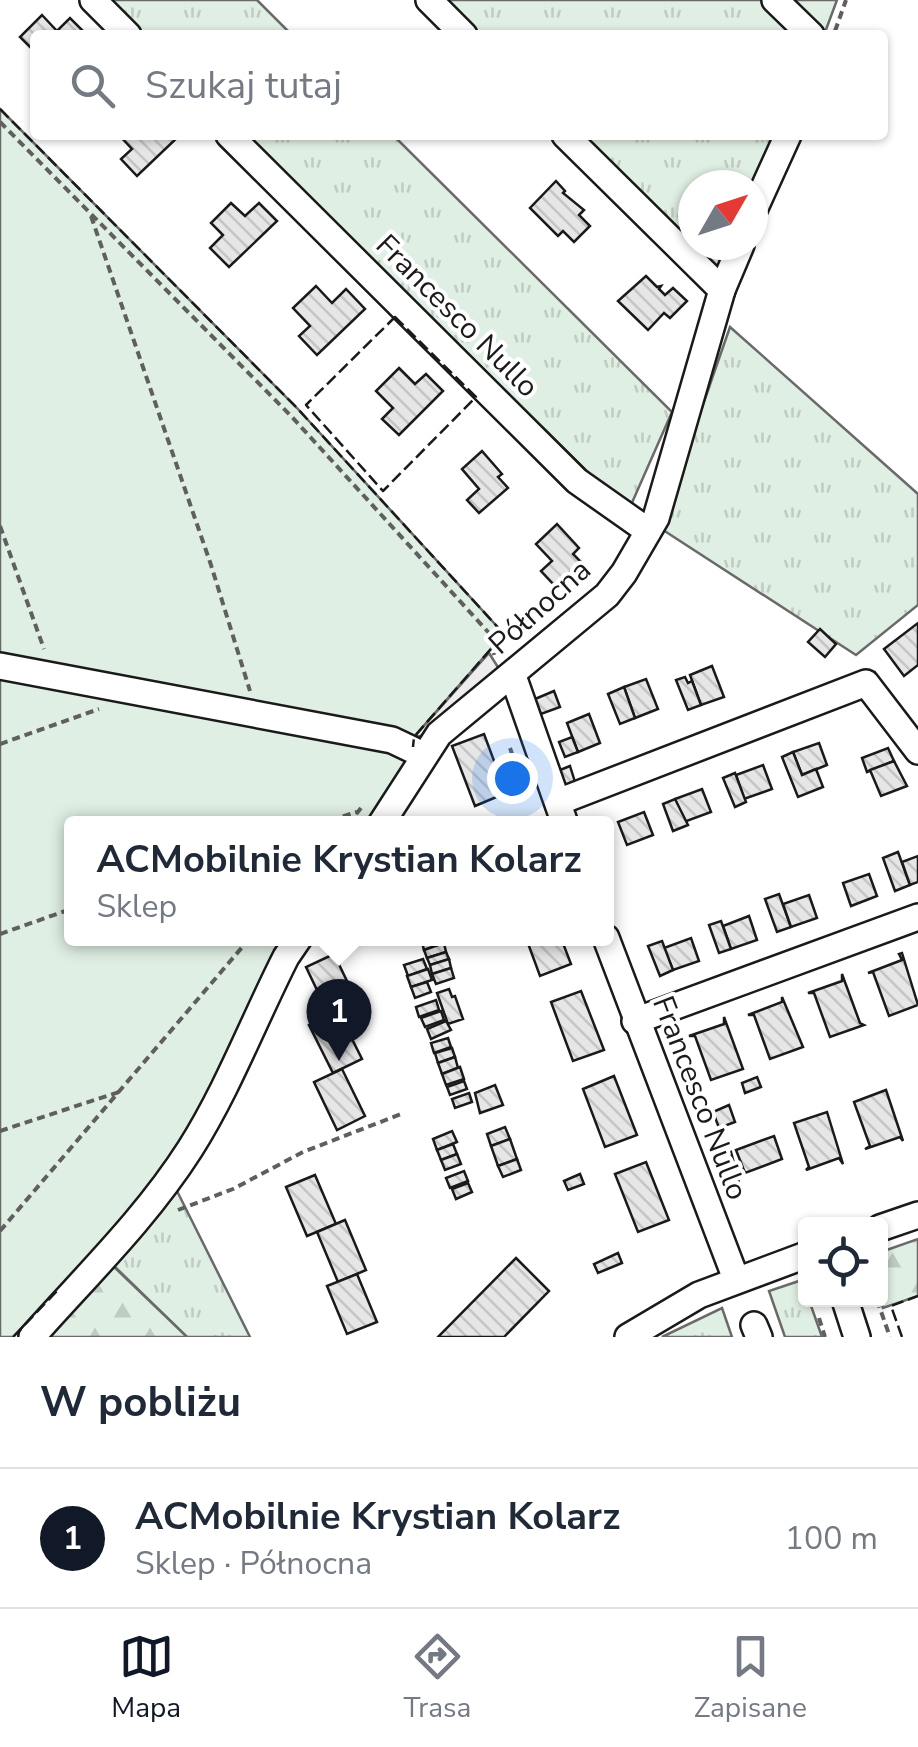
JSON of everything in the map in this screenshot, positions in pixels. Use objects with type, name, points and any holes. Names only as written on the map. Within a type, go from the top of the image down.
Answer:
[{"type":"street","points":[[93,0],[123,30]]},
{"type":"street","points":[[429,0],[459,30]]},
{"type":"street","points":[[776,0],[807,30]]},
{"type":"street","name":"Francesco Nullo","points":[[234,140],[576,481],[648,531]]},
{"type":"street","points":[[571,140],[722,290]]},
{"type":"street","points":[[768,179],[786,140]]},
{"type":"street","name":"Północna","points":[[387,816],[439,734],[607,595],[648,531],[656,518],[734,260]]},
{"type":"street","points":[[0,666],[392,740],[413,750]]},
{"type":"street","points":[[513,676],[562,813],[866,683],[918,751]]},
{"type":"street","points":[[634,1021],[918,918]]},
{"type":"street","points":[[32,1337],[136,1222],[189,1150],[293,946]]},
{"type":"street","name":"Francesco Nullo","points":[[609,946],[634,1021],[736,1279]]},
{"type":"street","points":[[888,1225],[918,1215]]},
{"type":"street","points":[[628,1337],[665,1312],[736,1279],[798,1257]]},
{"type":"street","points":[[846,1307],[857,1337]]},
{"type":"path","points":[[836,30],[846,0]]},
{"type":"path","points":[[0,122],[292,417],[489,633],[492,650]]},
{"type":"path","points":[[89,211],[211,565],[257,714]]},
{"type":"path","points":[[0,526],[54,676]]},
{"type":"path","points":[[0,744],[144,694]]},
{"type":"path","points":[[0,934],[64,912]]},
{"type":"path","points":[[0,1230],[243,946]]},
{"type":"path","points":[[0,1131],[121,1091]]},
{"type":"path","points":[[174,1212],[233,1189],[303,1152],[401,1114]]},
{"type":"path","points":[[879,1307],[890,1337]]},
{"type":"path","points":[[819,1318],[825,1337]]},
{"type":"green space","points":[[109,0],[257,0],[287,30],[139,30]]},
{"type":"green space","points":[[440,0],[837,0],[826,30],[471,30]]},
{"type":"green space","points":[[0,109],[297,408],[504,634],[414,737],[413,750],[376,816],[64,816],[64,946],[285,946],[220,1077],[176,1152],[110,1235],[13,1337],[0,1337]]},
{"type":"green space","points":[[251,140],[398,140],[672,412],[631,505],[608,492]]},
{"type":"green space","points":[[582,140],[778,140],[761,170],[678,170],[678,235]]},
{"type":"green space","points":[[704,260],[726,260],[720,276]]},
{"type":"green space","points":[[730,327],[918,494],[918,605],[856,655],[660,528]]},
{"type":"green space","points":[[176,1189],[250,1337],[187,1337],[112,1264]]},
{"type":"green space","points":[[918,1239],[918,1296],[888,1306],[888,1250]]},
{"type":"green space","points":[[111,1264],[187,1337],[46,1337]]},
{"type":"green space","points":[[798,1281],[798,1307],[811,1307],[822,1337],[785,1337],[769,1291]]},
{"type":"green space","points":[[722,1308],[732,1337],[662,1337]]},
{"type":"shaded area","points":[[489,653],[501,672],[426,735],[414,737]]},
{"type":"building","points":[[42,15],[56,30],[30,30],[30,47],[20,37]]},
{"type":"building","points":[[70,18],[82,30],[58,30]]},
{"type":"building","points":[[124,140],[175,140],[137,176],[121,159],[132,149]]},
{"type":"building","points":[[556,181],[563,193],[584,210],[579,215],[590,226],[574,242],[563,231],[558,236],[530,208]]},
{"type":"building","points":[[231,203],[245,216],[259,203],[277,221],[229,267],[210,248],[223,235],[211,223]]},
{"type":"building","points":[[646,276],[657,287],[661,286],[659,289],[665,295],[673,288],[687,301],[670,318],[664,313],[648,330],[618,301]]},
{"type":"building","points":[[316,286],[332,303],[346,289],[365,309],[317,355],[299,336],[310,326],[293,308]]},
{"type":"building","points":[[399,368],[415,384],[426,374],[443,391],[399,435],[382,419],[393,408],[376,391]]},
{"type":"building","points":[[482,451],[502,474],[498,477],[508,488],[479,513],[467,500],[479,489],[462,469]]},
{"type":"building","points":[[557,524],[579,548],[573,554],[581,562],[555,586],[541,571],[552,561],[536,544]]},
{"type":"building","points":[[918,623],[918,665],[904,676],[884,649]]},
{"type":"building","points":[[820,629],[836,644],[825,657],[808,642]]},
{"type":"building","points":[[712,666],[724,697],[701,705],[690,675]]},
{"type":"building","points":[[685,677],[688,683],[692,681],[701,705],[688,710],[676,680]]},
{"type":"building","points":[[646,679],[658,709],[635,718],[624,687]]},
{"type":"building","points":[[624,687],[635,718],[620,724],[608,694]]},
{"type":"building","points":[[554,691],[560,707],[541,714],[535,699]]},
{"type":"building","points":[[589,714],[600,743],[578,752],[567,723]]},
{"type":"building","points":[[484,734],[506,793],[475,806],[452,746]]},
{"type":"building","points":[[572,737],[578,752],[565,757],[559,742]]},
{"type":"building","points":[[819,743],[827,765],[802,775],[793,752]]},
{"type":"building","points":[[888,748],[894,761],[867,772],[862,758]]},
{"type":"building","points":[[793,752],[802,775],[816,769],[823,787],[798,797],[782,757]]},
{"type":"building","points":[[894,761],[907,786],[881,796],[870,770]]},
{"type":"building","points":[[763,765],[772,789],[744,799],[736,775]]},
{"type":"building","points":[[570,766],[575,782],[565,786],[560,770]]},
{"type":"building","points":[[735,773],[746,802],[735,807],[723,778]]},
{"type":"building","points":[[702,789],[711,812],[684,822],[675,799]]},
{"type":"building","points":[[675,799],[688,825],[673,831],[663,804]]},
{"type":"building","points":[[644,812],[653,835],[627,845],[618,822]]},
{"type":"building","points":[[898,852],[910,885],[895,891],[883,858]]},
{"type":"building","points":[[918,856],[918,882],[910,885],[902,862]]},
{"type":"building","points":[[869,874],[877,896],[851,906],[843,883]]},
{"type":"building","points":[[779,894],[791,927],[777,932],[765,899]]},
{"type":"building","points":[[809,895],[817,918],[791,927],[783,904]]},
{"type":"building","points":[[749,916],[757,940],[731,949],[723,926]]},
{"type":"building","points":[[721,921],[731,949],[719,953],[709,925]]},
{"type":"building","points":[[691,938],[699,961],[673,970],[664,948]]},
{"type":"building","points":[[662,941],[673,970],[660,976],[648,946]]},
{"type":"building","points":[[445,946],[446,952],[427,958],[424,950]]},
{"type":"building","points":[[529,946],[564,946],[571,964],[540,976]]},
{"type":"building","points":[[446,952],[449,959],[430,965],[427,958]]},
{"type":"building","points":[[902,953],[918,1005],[889,1016],[873,972],[868,973],[902,960]]},
{"type":"building","points":[[334,954],[357,1002],[329,1015],[306,967]]},
{"type":"building","points":[[423,959],[427,969],[408,976],[404,965]]},
{"type":"building","points":[[449,959],[451,968],[432,974],[430,965]]},
{"type":"building","points":[[451,968],[454,978],[436,984],[432,974]]},
{"type":"building","points":[[428,969],[432,980],[411,987],[407,976]]},
{"type":"building","points":[[842,974],[864,1025],[830,1037],[814,993],[808,993],[842,981]]},
{"type":"building","points":[[427,982],[431,992],[415,998],[411,987]]},
{"type":"building","points":[[449,989],[463,1019],[448,1024],[437,993]]},
{"type":"building","points":[[581,991],[604,1050],[573,1061],[551,1002]]},
{"type":"building","points":[[782,997],[803,1047],[770,1059],[754,1015],[748,1015],[782,1002]]},
{"type":"building","points":[[436,1000],[439,1010],[419,1017],[416,1007]]},
{"type":"building","points":[[338,1011],[362,1059],[333,1073],[309,1025]]},
{"type":"building","points":[[441,1011],[444,1020],[425,1027],[421,1018]]},
{"type":"building","points":[[724,1017],[743,1069],[711,1080],[695,1036],[689,1036],[724,1024]]},
{"type":"building","points":[[446,1021],[451,1030],[431,1039],[427,1029]]},
{"type":"building","points":[[448,1038],[451,1047],[434,1053],[431,1043]]},
{"type":"building","points":[[452,1048],[455,1057],[438,1063],[435,1053]]},
{"type":"building","points":[[455,1057],[458,1068],[442,1074],[438,1063]]},
{"type":"building","points":[[460,1067],[464,1079],[446,1085],[442,1074]]},
{"type":"building","points":[[342,1069],[365,1116],[337,1130],[314,1082]]},
{"type":"building","points":[[614,1076],[637,1135],[605,1147],[583,1089]]},
{"type":"building","points":[[757,1077],[761,1087],[745,1093],[742,1083]]},
{"type":"building","points":[[464,1081],[467,1089],[450,1095],[447,1087]]},
{"type":"building","points":[[495,1085],[503,1105],[480,1113],[475,1093]]},
{"type":"building","points":[[886,1090],[903,1141],[900,1137],[865,1149],[870,1146],[854,1102]]},
{"type":"building","points":[[469,1093],[472,1102],[455,1108],[452,1099]]},
{"type":"building","points":[[729,1105],[735,1122],[719,1128],[713,1112]]},
{"type":"building","points":[[827,1112],[843,1164],[839,1158],[806,1170],[809,1167],[794,1123]]},
{"type":"building","points":[[505,1127],[510,1139],[491,1146],[487,1134]]},
{"type":"building","points":[[452,1131],[457,1142],[437,1150],[433,1139]]},
{"type":"building","points":[[774,1136],[782,1159],[745,1173],[736,1150]]},
{"type":"building","points":[[510,1139],[517,1159],[498,1166],[491,1146]]},
{"type":"building","points":[[453,1144],[457,1154],[441,1160],[437,1150]]},
{"type":"building","points":[[731,1152],[742,1194],[732,1198],[716,1158]]},
{"type":"building","points":[[457,1154],[461,1164],[445,1170],[441,1160]]},
{"type":"building","points":[[517,1159],[521,1170],[503,1177],[498,1166]]},
{"type":"building","points":[[646,1162],[669,1220],[638,1232],[615,1174]]},
{"type":"building","points":[[464,1171],[468,1181],[450,1188],[446,1178]]},
{"type":"building","points":[[580,1174],[584,1184],[568,1190],[564,1181]]},
{"type":"building","points":[[315,1175],[336,1224],[307,1236],[286,1187]]},
{"type":"building","points":[[468,1183],[472,1192],[456,1199],[452,1189]]},
{"type":"building","points":[[345,1220],[366,1270],[338,1282],[317,1232]]},
{"type":"building","points":[[618,1253],[622,1263],[598,1273],[594,1264]]},
{"type":"building","points":[[516,1258],[549,1291],[504,1337],[438,1337]]},
{"type":"building","points":[[357,1274],[377,1322],[347,1334],[327,1286]]},
{"type":"fence","points":[[0,109],[30,139]]},
{"type":"fence","points":[[31,140],[297,408],[504,634],[414,737],[413,747]]},
{"type":"fence","points":[[395,317],[476,397],[383,491],[306,405],[395,317]]},
{"type":"fence","points":[[13,1337],[57,1291]]},
{"type":"fence","points":[[902,1337],[891,1306],[918,1296]]},
{"type":"place","name":"ACMobilnie Krystian Kolarz","points":[[339,1061]]}]
